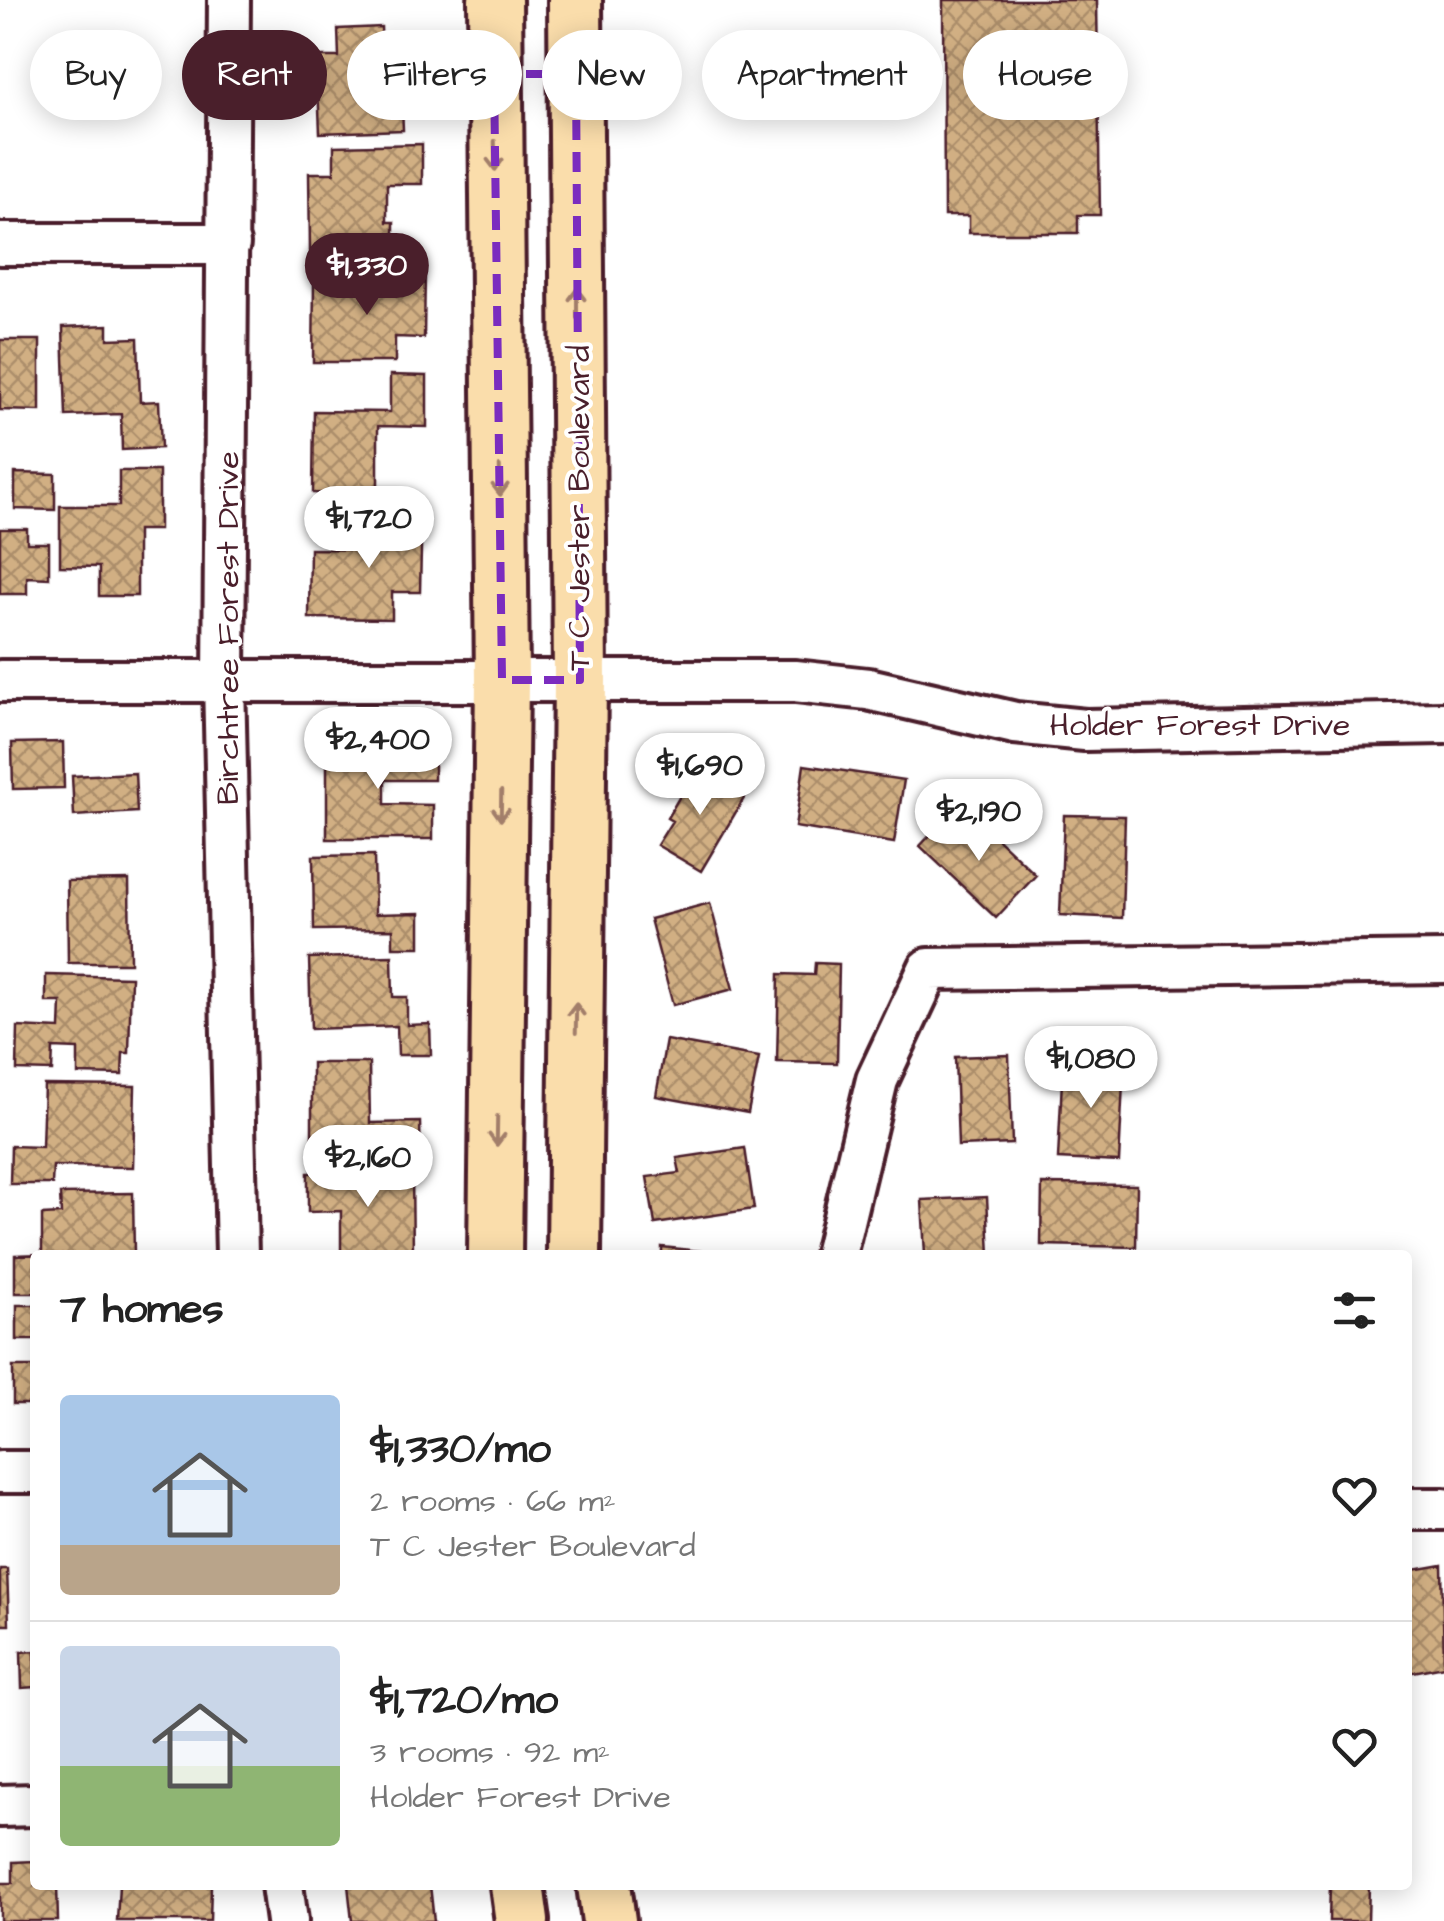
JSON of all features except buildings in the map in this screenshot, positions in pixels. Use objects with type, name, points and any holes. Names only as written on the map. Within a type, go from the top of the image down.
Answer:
[{"type":"main road","points":[[494,0],[494,30]]},
{"type":"main road","name":"T C Jester Boulevard","points":[[574,0],[575,30]]},
{"type":"main road","points":[[495,120],[502,680],[495,1250]]},
{"type":"main road","name":"T C Jester Boulevard","points":[[574,1250],[580,680],[576,120]]},
{"type":"main road","points":[[518,1890],[522,1921]]},
{"type":"main road","points":[[605,1890],[609,1921]]},
{"type":"street","name":"Birchtree Forest Drive","points":[[229,0],[224,680],[236,1250]]},
{"type":"street","points":[[0,244],[229,244]]},
{"type":"street","name":"Holder Forest Drive","points":[[0,681],[795,681],[868,689],[1015,722],[1085,730],[1444,723]]},
{"type":"street","points":[[836,1250],[877,1080],[928,968],[1444,962]]},
{"type":"street","points":[[0,1472],[30,1472]]},
{"type":"street","points":[[1412,1509],[1444,1509]]},
{"type":"street","points":[[0,1806],[30,1805]]},
{"type":"street","points":[[283,1890],[287,1921]]},
{"type":"highlighted area","points":[[494,74],[576,74],[580,680],[502,680]]}]
